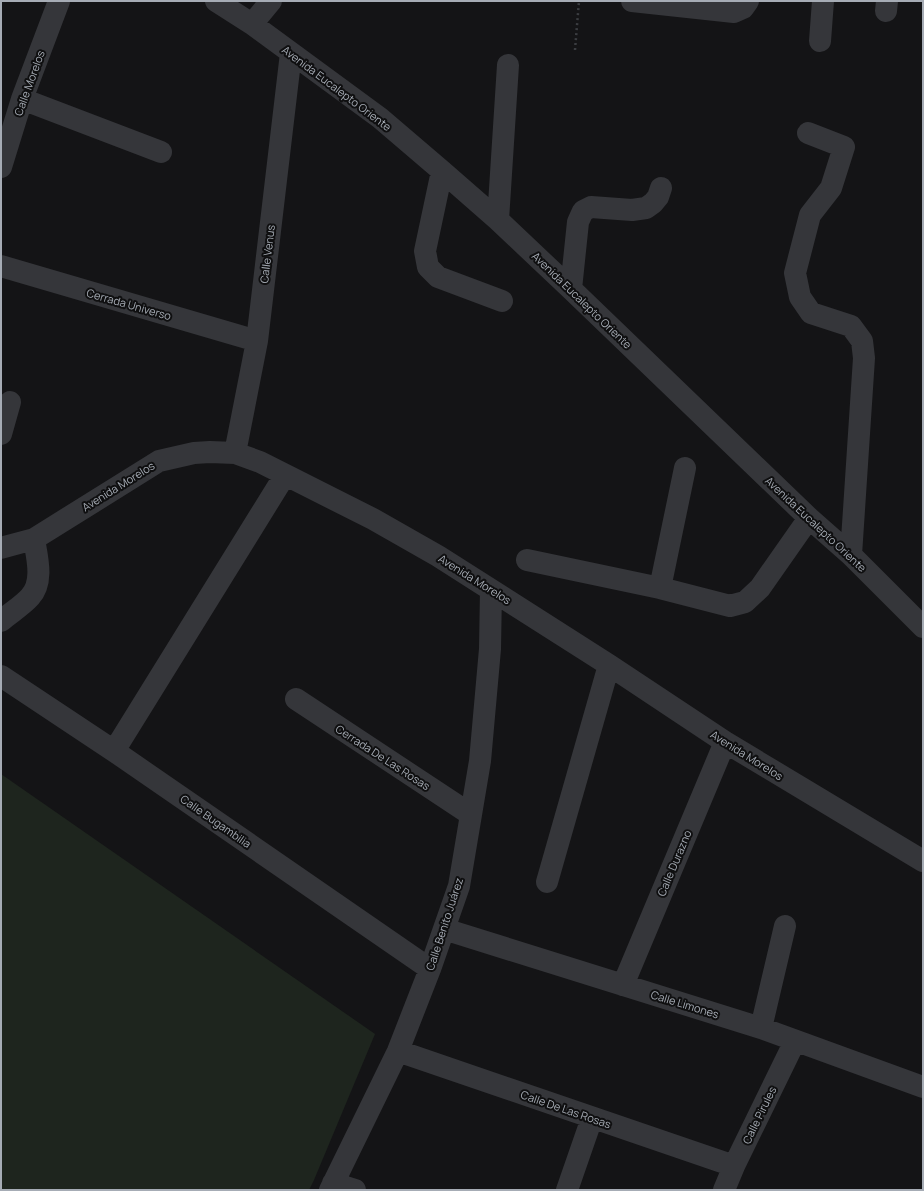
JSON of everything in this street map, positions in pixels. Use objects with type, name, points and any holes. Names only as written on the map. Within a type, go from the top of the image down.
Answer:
[{"type":"street","name":"Calle Morelos","points":[[1,167],[22,99],[59,1]]},
{"type":"street","name":"Avenida Eucalepto Oriente","points":[[216,1],[252,24],[380,118],[498,220],[809,518],[851,555],[923,627]]},
{"type":"street","points":[[252,24],[271,1]]},
{"type":"street","points":[[632,1],[734,12],[746,5]]},
{"type":"street","points":[[820,41],[823,1]]},
{"type":"street","name":"Calle Venus","points":[[235,454],[257,341],[291,52]]},
{"type":"street","points":[[498,220],[508,65]]},
{"type":"street","points":[[22,99],[161,152]]},
{"type":"street","points":[[808,133],[844,147],[831,188],[810,215],[795,273],[800,298],[811,313],[852,326],[862,341],[864,358],[851,555]]},
{"type":"street","points":[[442,171],[425,251],[428,266],[438,277],[502,301]]},
{"type":"street","points":[[571,289],[578,222],[583,211],[591,207],[632,210],[646,208],[658,197],[661,188]]},
{"type":"street","name":"Cerrada Universo","points":[[1,266],[257,341]]},
{"type":"street","points":[[1,434],[10,402]]},
{"type":"street","name":"Avenida Morelos","points":[[1,548],[34,538],[159,461],[194,453],[235,454],[260,462],[379,523],[438,556],[609,665],[725,742],[923,861]]},
{"type":"street","points":[[660,588],[684,468]]},
{"type":"street","points":[[114,751],[285,475]]},
{"type":"street","points":[[527,560],[660,588],[730,606],[745,602],[760,588],[809,518]]},
{"type":"street","points":[[1,621],[30,597],[35,590],[38,581],[34,538]]},
{"type":"street","name":"Calle Benito Juárez","points":[[331,1186],[398,1051],[430,969],[459,886],[480,761],[490,649],[491,590]]},
{"type":"street","points":[[547,882],[609,665]]},
{"type":"street","name":"Calle Bugambilia","points":[[1,676],[114,751],[430,969]]},
{"type":"street","name":"Cerrada De Las Rosas","points":[[296,699],[470,814]]},
{"type":"street","name":"Calle Durazno","points":[[623,985],[725,742]]},
{"type":"street","points":[[761,1028],[785,926]]},
{"type":"street","name":"Calle Limones","points":[[444,929],[761,1028],[923,1087]]},
{"type":"street","name":"Calle Pirules","points":[[724,1190],[734,1166],[795,1041]]},
{"type":"street","name":"Calle De Las Rosas","points":[[398,1051],[734,1166]]},
{"type":"street","points":[[567,1190],[592,1118]]},
{"type":"street","points":[[331,1186],[355,1190]]},
{"type":"path","points":[[575,50],[579,1]]},
{"type":"shaded area","points":[[1,774],[375,1034],[309,1190],[1,1190]]}]
